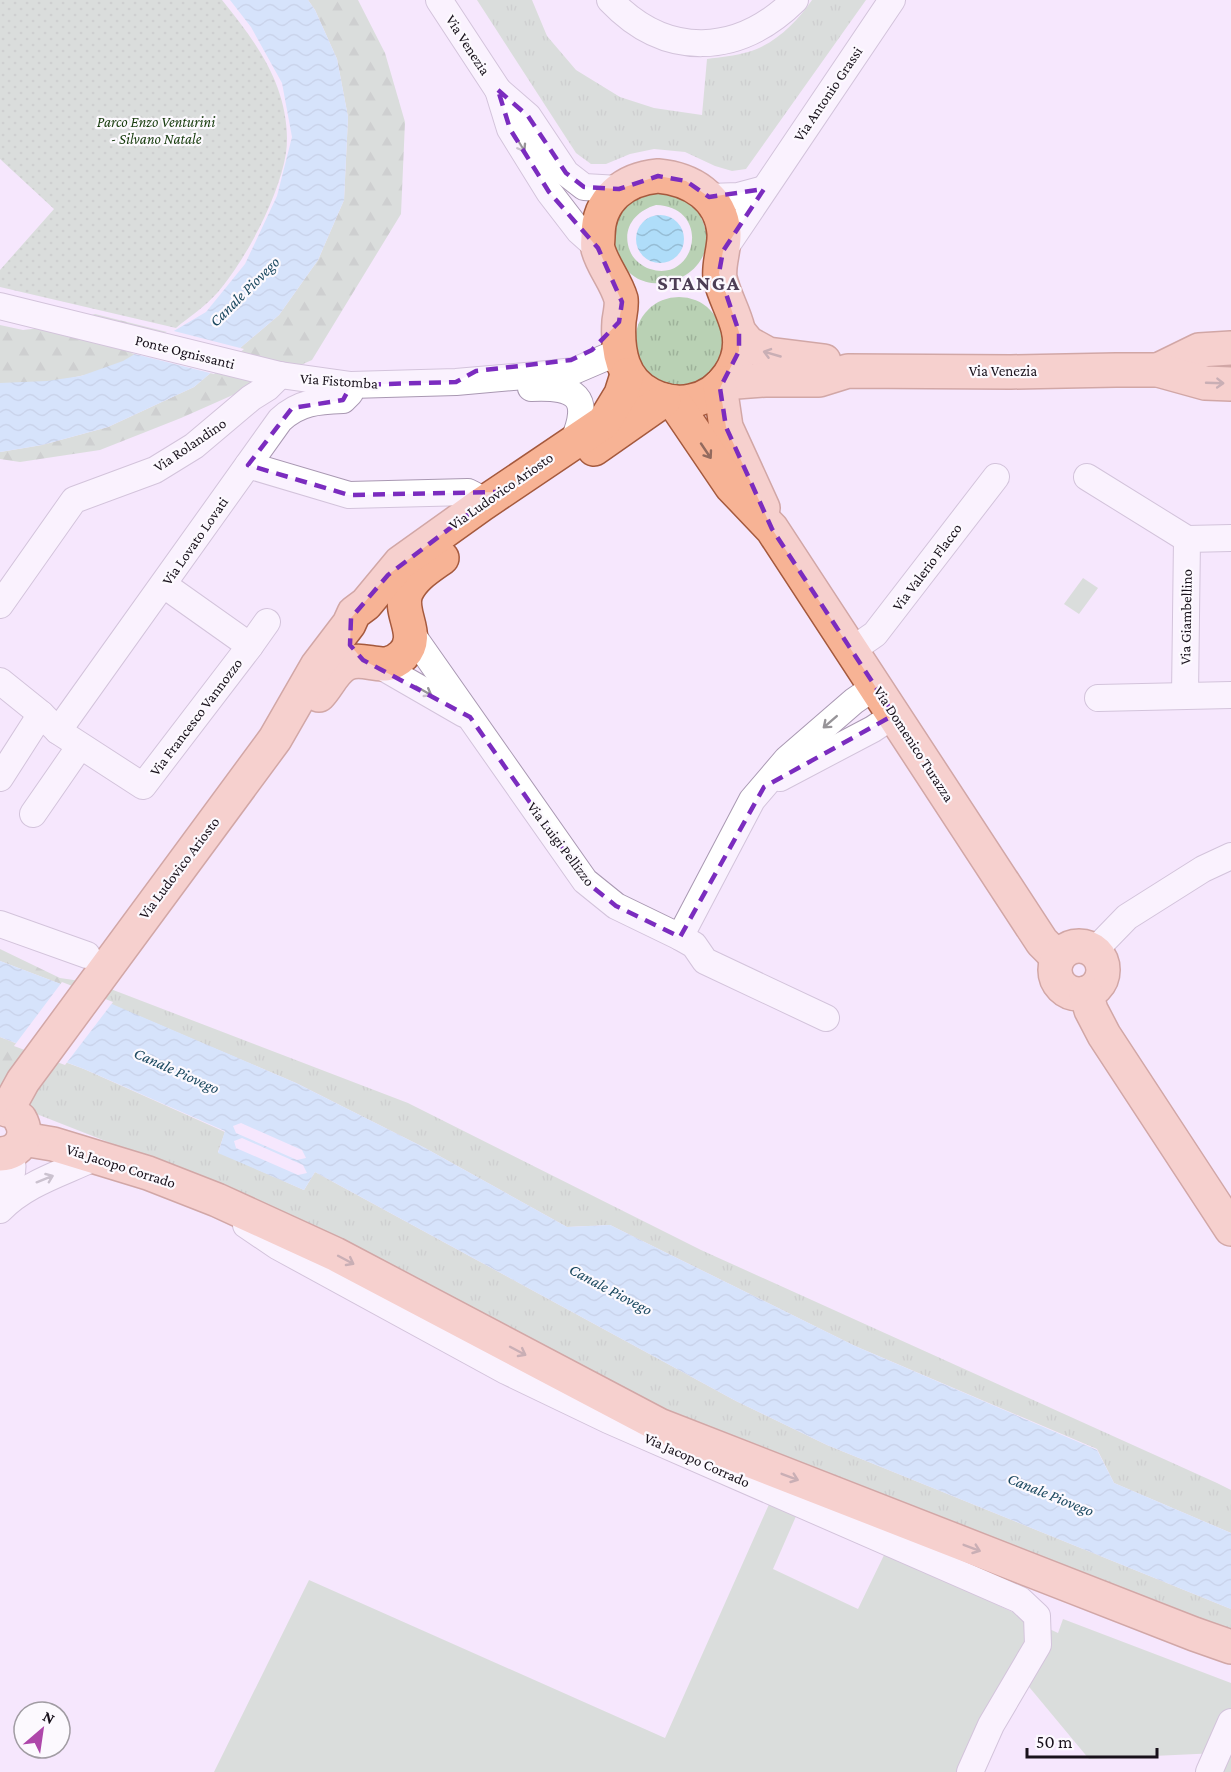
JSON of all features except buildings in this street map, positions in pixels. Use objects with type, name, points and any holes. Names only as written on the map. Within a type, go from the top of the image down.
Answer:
[{"type":"main road","points":[[644,177],[672,177],[686,181],[709,197],[719,215],[724,232],[719,273],[722,290],[739,332],[739,351],[736,362],[722,385],[710,394],[690,402],[669,401],[640,389],[625,370],[620,351],[619,322],[622,302],[598,248],[598,226],[601,213],[610,198],[619,189],[644,177]]},
{"type":"main road","name":"Via Venezia","points":[[739,332],[748,343],[768,354],[794,359],[819,360],[848,371]]},
{"type":"main road","name":"Via Venezia","points":[[1158,370],[1199,350],[1231,348]]},
{"type":"main road","name":"Via Ludovico Ariosto","points":[[275,739],[312,673],[400,563],[604,422],[621,394],[625,370]]},
{"type":"main road","name":"Via Venezia","points":[[722,385],[765,380],[819,380],[848,371],[1158,370],[1205,383],[1231,384]]},
{"type":"main road","name":"Via Domenico Turazza","points":[[722,385],[726,427],[750,475],[772,529]]},
{"type":"main road","name":"Via Ludovico Ariosto","points":[[4,1110],[96,962],[275,739],[323,691],[345,664],[392,663],[402,656],[409,645],[410,626],[404,603],[405,595],[412,582],[422,572],[669,401]]},
{"type":"main road","name":"Via Domenico Turazza","points":[[669,401],[730,486],[772,529],[1042,942],[1058,958]]},
{"type":"main road","points":[[376,665],[355,654],[350,645],[348,636],[357,614],[376,601],[388,603],[400,609],[410,626]]},
{"type":"main road","points":[[1070,947],[1087,947],[1094,951],[1101,960],[1103,970],[1101,980],[1095,988],[1086,993],[1072,993],[1059,985],[1054,972],[1058,958],[1070,947]]},
{"type":"main road","points":[[1086,993],[1091,1010],[1101,1029],[1231,1229]]},
{"type":"main road","points":[[4,1110],[16,1114],[24,1130],[11,1148]]},
{"type":"main road","name":"Via Jacopo Corrado","points":[[11,1148],[53,1144],[148,1173],[217,1200],[335,1254],[659,1425],[1231,1647]]},
{"type":"street","name":"Via Venezia","points":[[439,0],[498,90]]},
{"type":"street","points":[[610,0],[629,19],[652,33],[696,44],[725,41],[750,33],[767,24],[795,0]]},
{"type":"street","name":"Via Antonio Grassi","points":[[723,252],[892,0]]},
{"type":"street","points":[[498,90],[528,116],[566,173],[584,187],[619,189]]},
{"type":"street","points":[[498,90],[510,129],[549,192],[579,231],[598,248]]},
{"type":"street","points":[[709,197],[738,196],[764,189]]},
{"type":"street","name":"Ponte Ognissanti","points":[[0,306],[269,372]]},
{"type":"street","name":"Via Fistomba","points":[[456,382],[476,371],[571,360],[592,350],[619,322]]},
{"type":"street","name":"Via Fistomba","points":[[269,372],[351,384],[456,382],[574,371],[609,356],[625,370]]},
{"type":"street","name":"Via Rolandino","points":[[0,605],[74,500],[155,470],[203,439],[269,372]]},
{"type":"street","name":"Via Fistomba","points":[[456,382],[496,389],[562,388],[574,394],[580,402],[582,413],[580,426],[573,442]]},
{"type":"street","name":"Via Lovato Lovati","points":[[50,722],[164,585],[280,420],[292,408],[320,401],[343,400],[350,393],[351,384]]},
{"type":"street","points":[[248,465],[350,495],[468,492],[474,495],[481,505]]},
{"type":"street","name":"Via Valerio Flacco","points":[[852,650],[875,634],[996,477]]},
{"type":"street","points":[[1087,477],[1187,539],[1231,538]]},
{"type":"street","name":"Via Giambellino","points":[[1185,695],[1187,539]]},
{"type":"street","name":"Via Francesco Vannozzo","points":[[164,585],[250,646]]},
{"type":"street","name":"Via Francesco Vannozzo","points":[[0,681],[80,746],[144,786],[267,622]]},
{"type":"street","name":"Via Luigi Pellizzo","points":[[410,626],[470,717],[585,881],[616,906],[694,945],[705,961],[826,1018]]},
{"type":"street","name":"Via Luigi Pellizzo","points":[[376,665],[470,717]]},
{"type":"street","points":[[681,938],[752,801],[787,759],[854,700],[876,686]]},
{"type":"street","points":[[1098,698],[1231,695]]},
{"type":"street","points":[[764,787],[873,729],[894,715]]},
{"type":"street","points":[[0,778],[50,722]]},
{"type":"street","points":[[33,813],[80,746]]},
{"type":"street","points":[[1094,951],[1127,917],[1203,869],[1231,856]]},
{"type":"street","points":[[0,924],[96,962]]},
{"type":"street","points":[[0,1203],[13,1171],[11,1148]]},
{"type":"street","points":[[0,1210],[37,1182],[96,1157]]},
{"type":"street","name":"Via Jacopo Corrado","points":[[217,1200],[236,1218],[277,1246],[506,1371],[608,1420],[1020,1600],[1037,1616],[1038,1645],[991,1725],[970,1772]]},
{"type":"street","name":"Via Jacopo Corrado","points":[[1194,1634],[1231,1661]]},
{"type":"street","points":[[1209,1772],[1231,1722]]},
{"type":"highlighted area","points":[[498,90],[528,116],[566,173],[584,187],[619,189],[658,176],[686,181],[709,197],[764,189],[723,251],[719,273],[739,332],[739,351],[720,388],[726,427],[772,529],[894,715],[764,787],[680,937],[616,906],[585,881],[470,717],[363,660],[350,645],[351,618],[388,575],[498,492],[349,495],[248,465],[292,408],[343,400],[351,385],[456,382],[476,371],[571,360],[592,350],[619,322],[622,302],[598,248],[549,192],[510,129]]},
{"type":"green space","name":"Parco Enzo Venturini - Silvano Natale","points":[[0,0],[222,0],[268,65],[280,96],[287,129],[286,153],[276,189],[260,227],[229,278],[208,302],[176,328],[0,287],[0,270],[54,209],[0,159]]},
{"type":"green space","points":[[308,0],[358,0],[385,53],[405,122],[401,214],[312,360],[181,418],[100,450],[20,462],[0,459],[0,452],[42,445],[108,427],[194,387],[279,315],[318,260],[344,200],[348,117],[337,59],[315,10]]},
{"type":"green space","points":[[477,0],[532,0],[547,36],[576,70],[620,97],[654,108],[702,115],[707,59],[743,53],[767,44],[792,24],[812,0],[866,0],[746,169],[732,171],[685,152],[654,149],[630,154],[606,164],[591,164],[576,153]]},
{"type":"green space","points":[[665,192],[682,197],[694,207],[703,222],[707,241],[702,258],[692,271],[677,280],[660,283],[644,281],[629,272],[618,256],[614,238],[617,220],[621,212],[634,199],[642,195]],"holes":[[[656,205],[674,209],[686,218],[691,230],[692,243],[687,256],[678,266],[666,271],[647,268],[635,259],[630,251],[627,235],[629,228],[636,216],[648,208]]]},
{"type":"green space","points":[[679,297],[696,301],[710,310],[719,324],[723,341],[719,358],[710,372],[696,381],[679,385],[662,381],[648,372],[639,358],[635,341],[639,324],[648,310],[662,301]]},
{"type":"green space","points":[[95,314],[171,333],[109,368],[63,380],[0,383],[0,325],[23,330],[58,326]]},
{"type":"green space","points":[[1083,578],[1098,588],[1079,614],[1064,604]]},
{"type":"green space","points":[[0,949],[60,978],[94,983],[87,994],[0,961]]},
{"type":"green space","points":[[95,983],[408,1103],[701,1250],[1217,1483],[1231,1490],[1231,1533],[1114,1483],[1097,1449],[855,1346],[610,1225],[567,1227],[425,1148],[296,1083],[87,994]]},
{"type":"green space","points":[[0,1037],[43,1054],[0,1099]]},
{"type":"green space","points":[[43,1054],[84,1069],[225,1132],[218,1152],[304,1190],[315,1172],[736,1401],[827,1445],[1231,1609],[1231,1636],[631,1398],[113,1144],[6,1102]]},
{"type":"green space","points":[[770,1502],[797,1514],[773,1569],[858,1609],[885,1553],[1058,1633],[1063,1619],[1231,1683],[1231,1772],[1211,1772],[1218,1753],[1089,1759],[1025,1682],[962,1772],[214,1772],[309,1580],[665,1738]]},
{"type":"water","name":"Canale Piovego","points":[[230,0],[308,0],[315,10],[337,59],[348,117],[344,200],[318,260],[279,315],[194,387],[108,427],[42,445],[0,452],[0,383],[47,381],[81,376],[123,361],[206,312],[245,264],[277,196],[292,137],[282,83],[251,27]]},
{"type":"water","points":[[660,215],[677,222],[684,239],[677,256],[660,263],[643,256],[636,239],[643,222]]},
{"type":"water","name":"Canale Piovego","points":[[0,961],[98,998],[296,1083],[425,1148],[567,1227],[610,1225],[855,1346],[1097,1450],[1114,1483],[1231,1533],[1231,1609],[827,1445],[736,1401],[315,1172],[304,1190],[218,1153],[225,1131],[84,1069],[0,1037]],"holes":[[[241,1123],[302,1150],[306,1158],[297,1160],[236,1133],[233,1126]],[[242,1138],[303,1165],[307,1173],[298,1175],[236,1148],[234,1141]]]},
{"type":"pier","points":[[170,330],[244,349],[214,374],[131,353]]},
{"type":"pier","points":[[62,982],[113,1002],[65,1065],[14,1046]]},
{"type":"district","name":"STANGA","points":[[699,283]]}]
